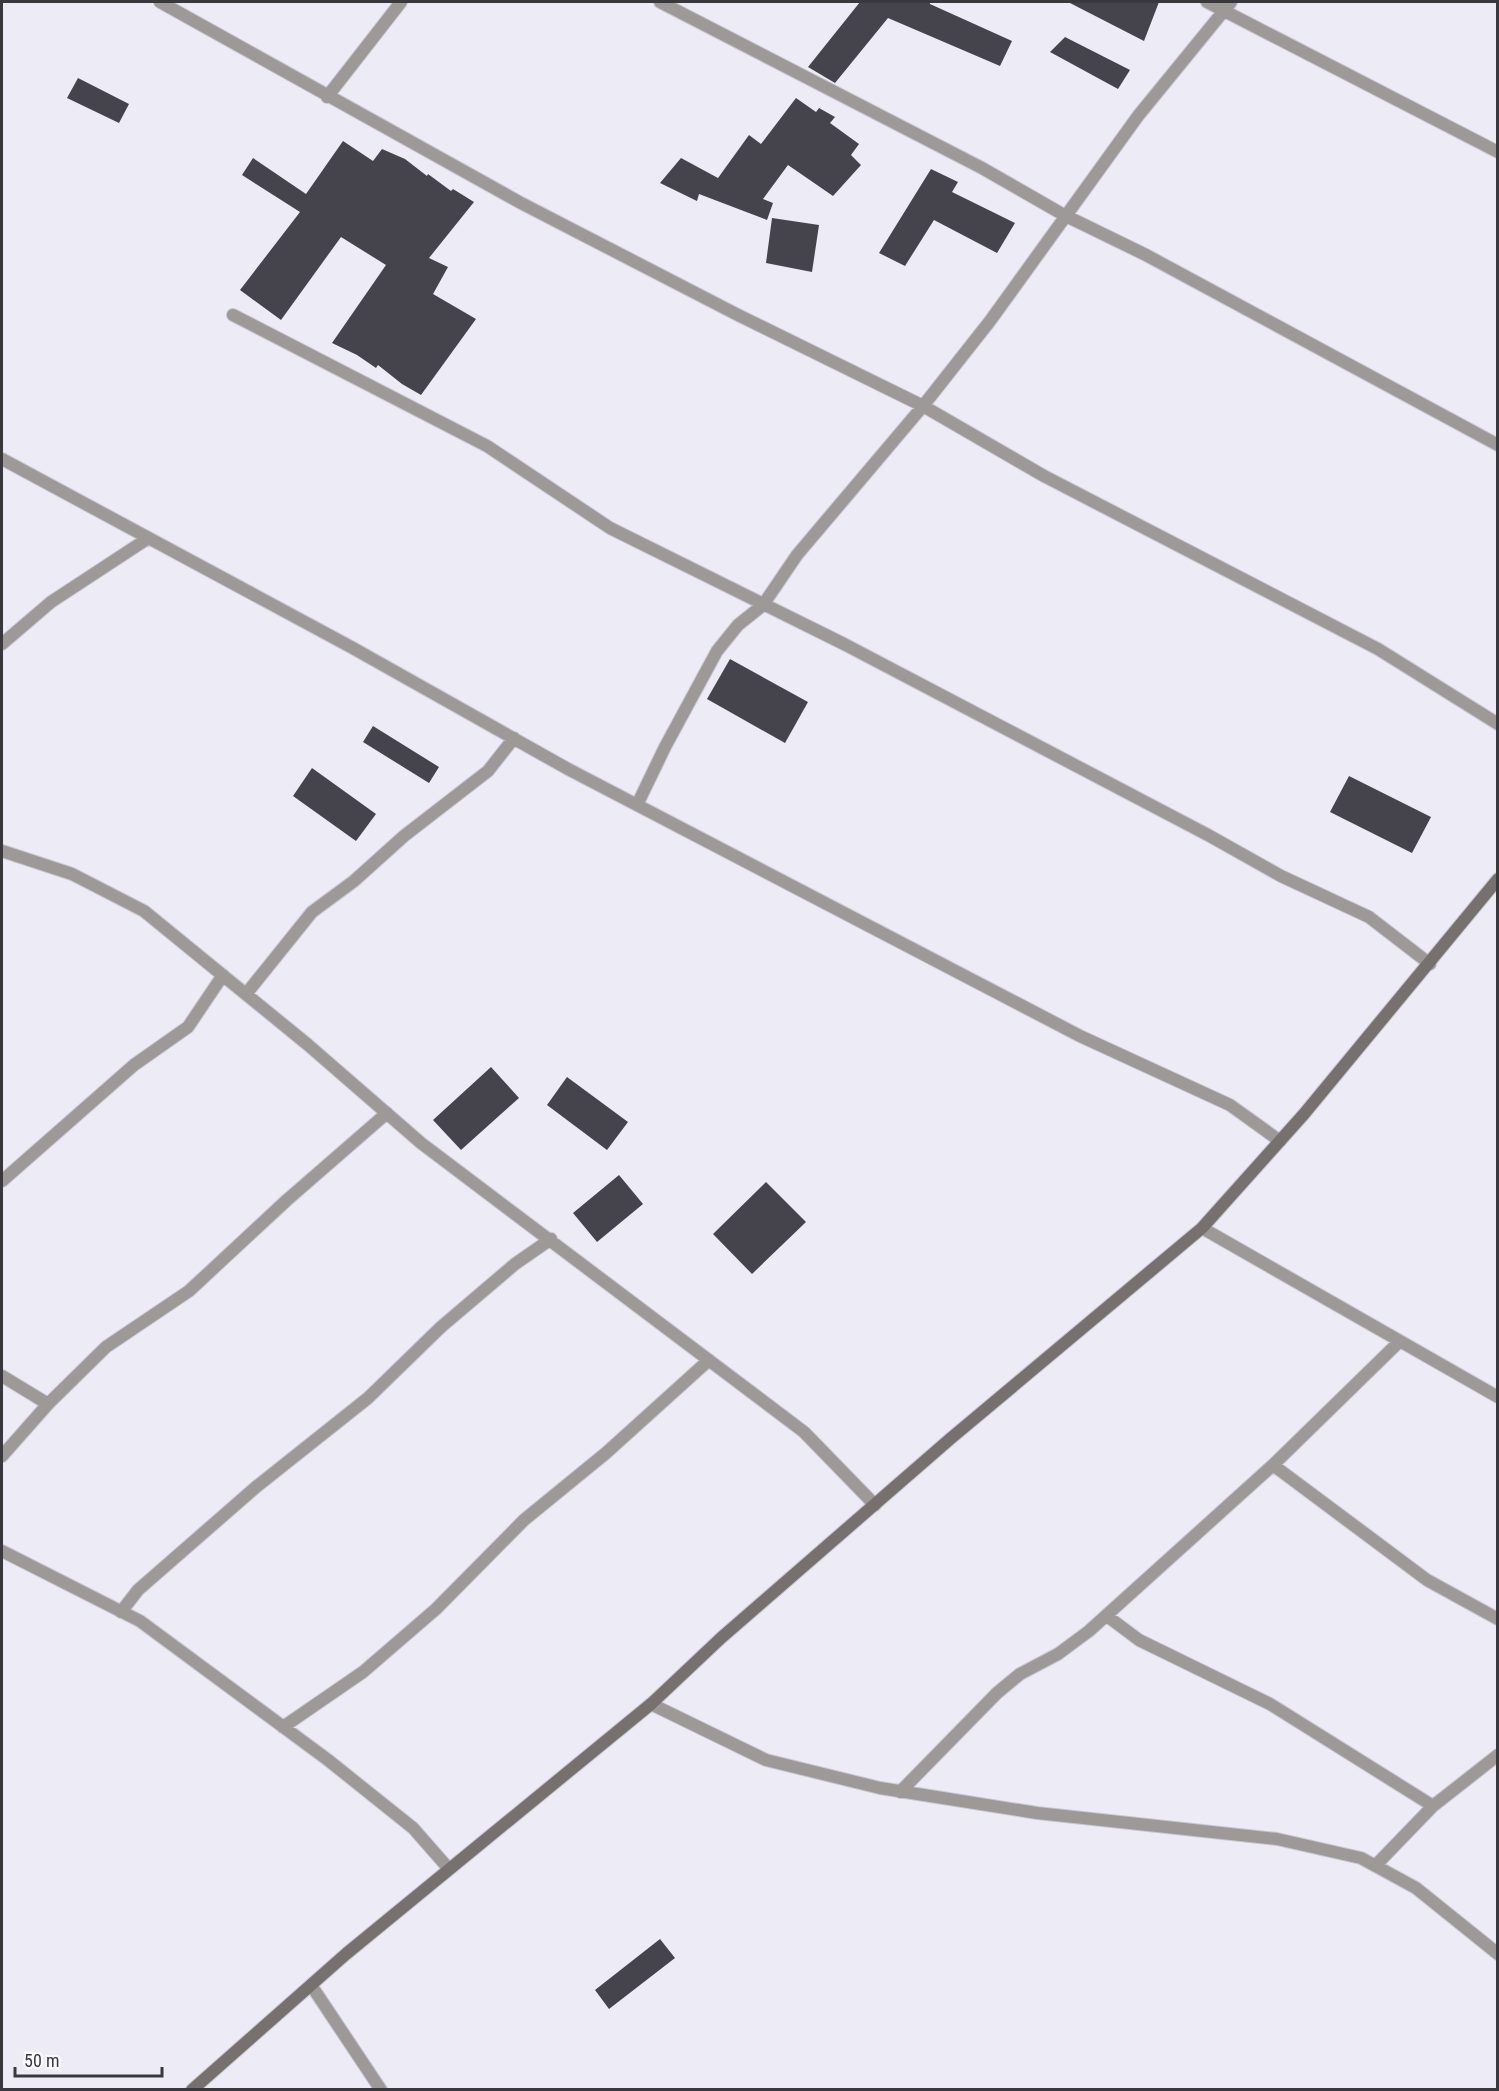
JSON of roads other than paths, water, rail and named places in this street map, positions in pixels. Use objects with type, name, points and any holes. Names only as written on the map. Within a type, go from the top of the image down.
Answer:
[{"type":"street","points":[[160,2],[327,97],[531,208],[738,315],[923,406],[1044,477],[1378,649],[1497,724]]},
{"type":"street","points":[[327,97],[401,2]]},
{"type":"street","points":[[660,2],[982,168],[1064,215],[1146,255],[1497,445]]},
{"type":"street","points":[[1207,2],[1228,6],[1497,152]]},
{"type":"street","points":[[638,805],[717,651],[738,625],[763,605],[797,555],[923,406],[990,321],[1064,215],[1138,116],[1228,6]]},
{"type":"street","points":[[233,315],[487,446],[610,528],[1208,835],[1281,876],[1369,917],[1430,964]]},
{"type":"street","points":[[2,459],[638,805],[1080,1036],[1230,1104],[1280,1141]]},
{"type":"street","points":[[2,644],[51,602],[147,539]]},
{"type":"street","points":[[246,994],[312,912],[354,881],[404,836],[488,771],[514,738]]},
{"type":"street","points":[[2,850],[72,874],[144,911],[246,994],[421,1143],[804,1432],[875,1504]]},
{"type":"street","points":[[192,2090],[311,1985],[651,1704],[721,1638],[875,1504],[1202,1228],[1280,1141],[1430,964],[1497,879]]},
{"type":"street","points":[[2,1180],[134,1065],[188,1027],[223,975]]},
{"type":"street","points":[[2,1456],[48,1404],[106,1347],[189,1291],[287,1200],[387,1113]]},
{"type":"street","points":[[1202,1228],[1497,1397]]},
{"type":"street","points":[[121,1611],[138,1590],[256,1487],[368,1398],[449,1320],[515,1263],[551,1239]]},
{"type":"street","points":[[900,1792],[997,1693],[1020,1674],[1059,1654],[1107,1616],[1273,1465],[1400,1341]]},
{"type":"street","points":[[283,1728],[363,1672],[436,1609],[524,1520],[606,1453],[709,1360]]},
{"type":"street","points":[[2,1376],[48,1404]]},
{"type":"street","points":[[1273,1465],[1427,1580],[1497,1619]]},
{"type":"street","points":[[2,1551],[140,1621],[413,1828],[449,1869]]},
{"type":"street","points":[[1107,1616],[1139,1640],[1270,1704],[1433,1806]]},
{"type":"street","points":[[651,1704],[766,1760],[900,1792],[1049,1815],[1277,1839],[1361,1858],[1416,1888],[1497,1954]]},
{"type":"street","points":[[1375,1866],[1433,1806],[1497,1755]]},
{"type":"street","points":[[311,1985],[381,2090]]}]
